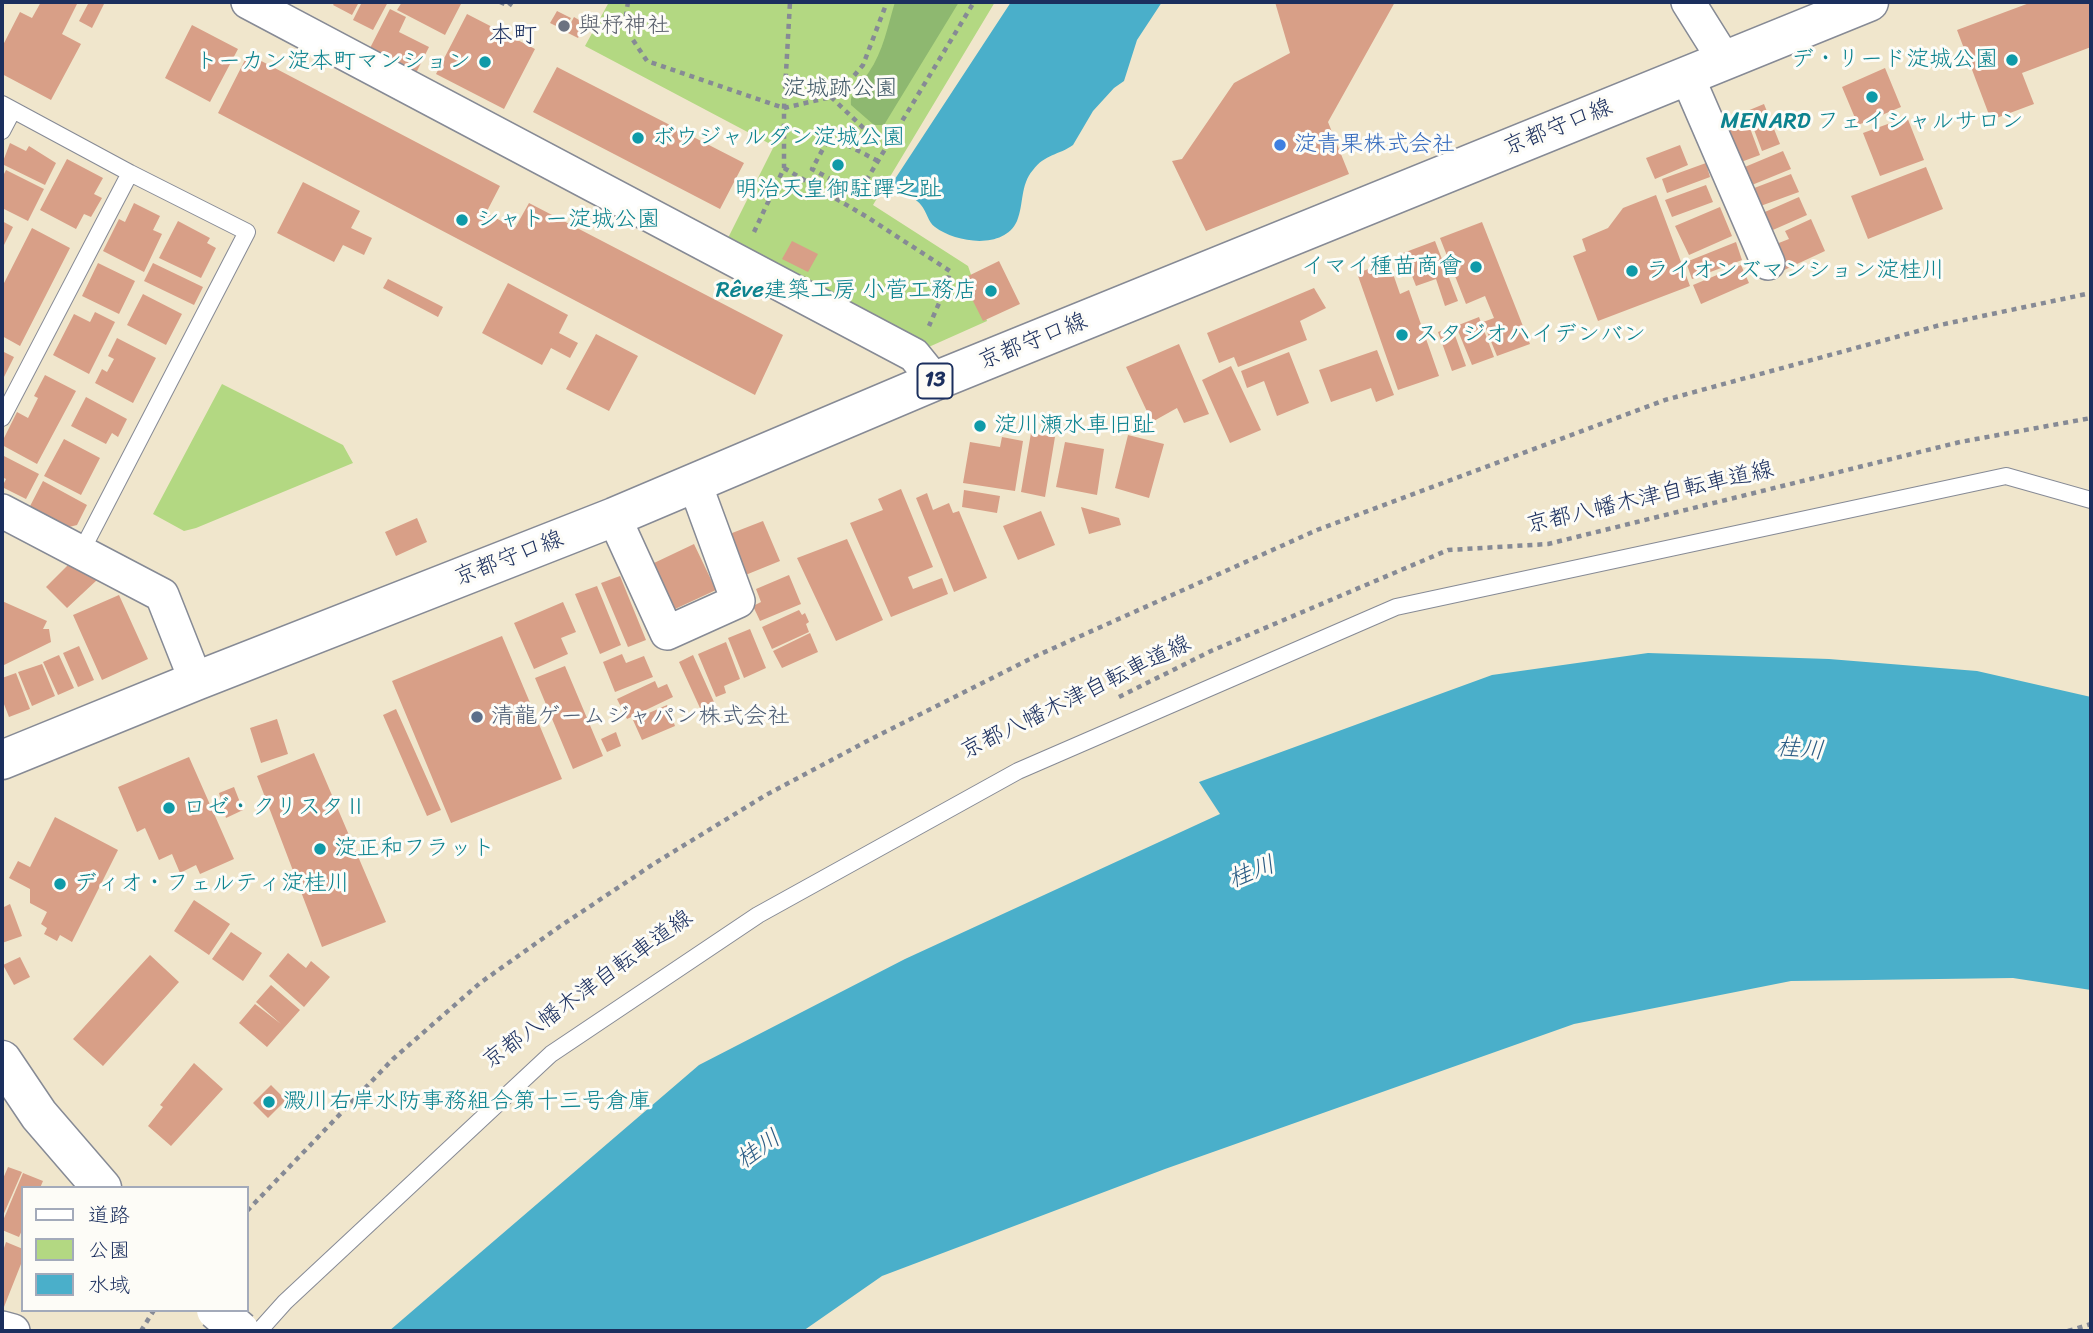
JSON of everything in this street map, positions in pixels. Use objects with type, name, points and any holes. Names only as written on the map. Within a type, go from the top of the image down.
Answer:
[{"type":"main road","name":"京都守口線","points":[[2,760],[695,484],[925,368],[1687,76],[1869,2]]},
{"type":"main road","points":[[2,1060],[39,1115],[100,1186]]},
{"type":"main road","points":[[218,1312],[240,1331]]},
{"type":"street","points":[[248,2],[738,260],[925,368]]},
{"type":"street","points":[[1688,2],[1725,61]]},
{"type":"street","points":[[1687,76],[1768,263]]},
{"type":"street","points":[[614,517],[667,633],[738,601],[695,484]]},
{"type":"street","points":[[2,511],[162,595],[196,681]]},
{"type":"street","points":[[2,1328],[13,1331]]},
{"type":"lane","points":[[2,131],[7,107],[247,232],[80,552]]},
{"type":"lane","points":[[2,418],[130,173]]},
{"type":"lane","points":[[259,1331],[295,1292],[551,1054],[758,915],[1018,771],[1396,607],[2006,476],[2091,500]]},
{"type":"path","points":[[500,2],[509,6],[512,2]]},
{"type":"path","points":[[628,2],[625,22],[633,40],[648,61],[783,108],[831,97],[863,65],[887,2]]},
{"type":"path","points":[[738,260],[784,168],[783,108],[790,2]]},
{"type":"path","points":[[878,162],[830,136],[812,169],[858,194],[878,162],[974,2]]},
{"type":"path","points":[[831,97],[873,138],[887,145]]},
{"type":"path","points":[[784,168],[867,217],[950,271],[936,312],[925,368]]},
{"type":"path","points":[[248,1210],[393,1059],[480,984],[559,927],[655,863],[766,795],[1024,662],[1317,530],[1665,400],[1940,325],[2091,293]]},
{"type":"path","name":"京都八幡木津自転車道線","points":[[1111,701],[1211,652],[1448,550],[1548,544],[1960,442],[2091,418]]},
{"type":"path","points":[[141,1331],[154,1312]]},
{"type":"path","points":[[2068,1331],[2091,1324]]},
{"type":"green space","name":"淀城跡公園","points":[[609,2],[995,2],[873,205],[968,266],[987,321],[922,350],[726,242],[774,146],[585,46]]},
{"type":"green space","points":[[895,2],[959,2],[884,125],[874,125],[851,105],[851,99],[854,90],[878,56]]},
{"type":"green space","points":[[222,384],[343,445],[353,463],[196,528],[184,531],[153,514]]},
{"type":"water","points":[[1011,2],[1162,2],[1137,40],[1124,81],[1093,111],[1073,145],[1042,161],[1029,176],[1017,221],[1011,230],[991,240],[967,240],[944,233],[935,227],[918,201],[898,190],[893,182]]},
{"type":"water","name":"桂川","points":[[1648,653],[1829,659],[1977,671],[2091,697],[2091,990],[2013,978],[1791,981],[1574,1024],[1165,1169],[882,1276],[803,1331],[389,1331],[699,1065],[905,959],[1220,814],[1199,782],[1492,675]]},
{"type":"building","points":[[41,2],[78,2],[62,34],[81,44],[51,100],[2,74],[2,47],[20,12],[32,18]]},
{"type":"building","points":[[89,2],[105,2],[92,28],[79,21]]},
{"type":"building","points":[[335,2],[359,2],[352,15],[333,5]]},
{"type":"building","points":[[362,2],[388,2],[373,30],[353,20]]},
{"type":"building","points":[[402,2],[462,2],[445,35],[397,10]]},
{"type":"building","points":[[1275,2],[1395,2],[1328,122],[1349,174],[1206,231],[1172,161],[1182,159],[1234,83],[1290,53]]},
{"type":"building","name":"デ・リード淀城公園","points":[[2032,2],[2091,2],[2091,47],[2022,73],[2034,104],[1991,120],[1957,30]]},
{"type":"building","points":[[390,9],[406,17],[399,32],[429,47],[416,73],[369,50]]},
{"type":"building","points":[[557,11],[571,18],[564,30],[550,23]]},
{"type":"building","name":"トーカン淀本町マンション","points":[[467,14],[535,49],[504,109],[436,74]]},
{"type":"building","points":[[574,17],[586,24],[578,38],[566,32]]},
{"type":"building","points":[[192,25],[238,49],[210,102],[165,78]]},
{"type":"building","name":"シャトー淀城公園","points":[[248,54],[500,186],[486,213],[515,228],[529,203],[783,335],[755,395],[218,113]]},
{"type":"building","name":"ボウジャルダン淀城公園","points":[[557,67],[744,163],[720,209],[533,112]]},
{"type":"building","name":"MENARD フェイシャルサロン","points":[[1885,68],[1901,107],[1858,125],[1842,87]]},
{"type":"building","points":[[1764,104],[1780,144],[1762,151],[1747,111]]},
{"type":"building","points":[[1744,112],[1760,155],[1741,162],[1725,120]]},
{"type":"building","points":[[1907,117],[1924,160],[1880,176],[1863,133]]},
{"type":"building","points":[[10,143],[26,151],[29,146],[56,163],[45,185],[2,164]]},
{"type":"building","points":[[1680,145],[1688,165],[1655,179],[1646,158]]},
{"type":"building","points":[[1783,151],[1791,169],[1747,187],[1740,169]]},
{"type":"building","points":[[67,159],[103,178],[94,194],[102,198],[91,217],[84,214],[76,229],[40,210]]},
{"type":"building","points":[[1706,163],[1710,177],[1667,193],[1662,179]]},
{"type":"building","points":[[1926,167],[1943,209],[1868,239],[1851,196]]},
{"type":"building","points":[[6,170],[44,189],[28,221],[2,208],[2,178]]},
{"type":"building","points":[[1791,174],[1799,192],[1755,208],[1749,190]]},
{"type":"building","points":[[303,182],[360,211],[351,228],[372,238],[364,255],[343,245],[334,262],[277,233]]},
{"type":"building","points":[[1706,185],[1713,202],[1672,217],[1665,200]]},
{"type":"building","name":"ライオンズマンション淀桂川","points":[[1656,195],[1690,286],[1598,321],[1573,256],[1586,251],[1582,239],[1608,228],[1623,208]]},
{"type":"building","points":[[1799,197],[1807,215],[1766,233],[1758,215]]},
{"type":"building","points":[[134,203],[160,216],[153,230],[162,234],[144,272],[103,251],[119,219],[125,222]]},
{"type":"building","points":[[1720,207],[1732,236],[1689,255],[1675,226]]},
{"type":"building","points":[[1811,219],[1825,251],[1782,271],[1771,246],[1789,239],[1785,231]]},
{"type":"building","points":[[2,221],[13,227],[2,249]]},
{"type":"building","points":[[178,221],[210,238],[207,243],[216,248],[201,278],[159,258]]},
{"type":"building","name":"イマイ種苗商會","points":[[1482,222],[1530,344],[1497,356],[1483,322],[1494,318],[1485,296],[1466,304],[1440,238]]},
{"type":"building","points":[[32,228],[70,248],[20,346],[2,336],[2,287]]},
{"type":"building","points":[[792,241],[818,254],[808,272],[782,259]]},
{"type":"building","points":[[1435,241],[1458,301],[1445,306],[1436,279],[1416,286],[1403,253]]},
{"type":"building","points":[[1736,242],[1742,260],[1692,279],[1686,262]]},
{"type":"building","name":"Rêve建築工房 小菅工務店","points":[[999,261],[1020,304],[983,321],[962,279]]},
{"type":"building","name":"スタジオハイデンバン","points":[[1389,262],[1400,294],[1409,290],[1439,376],[1398,390],[1357,273]]},
{"type":"building","points":[[98,263],[135,281],[119,314],[82,296]]},
{"type":"building","points":[[153,263],[203,287],[194,305],[144,281]]},
{"type":"building","points":[[1741,265],[1749,283],[1701,304],[1693,285]]},
{"type":"building","points":[[388,279],[443,307],[438,317],[383,288]]},
{"type":"building","points":[[508,283],[568,315],[559,333],[578,343],[570,358],[551,348],[542,365],[482,333]]},
{"type":"building","points":[[1314,288],[1326,308],[1300,321],[1307,340],[1238,367],[1234,357],[1219,363],[1207,333]]},
{"type":"building","points":[[143,294],[182,314],[166,345],[127,325]]},
{"type":"building","points":[[95,312],[115,322],[89,374],[53,355],[74,314],[90,322]]},
{"type":"building","points":[[1479,317],[1494,357],[1472,365],[1456,326]]},
{"type":"building","points":[[1452,327],[1466,366],[1452,371],[1438,332]]},
{"type":"building","points":[[596,334],[638,356],[609,411],[566,389]]},
{"type":"building","points":[[117,338],[156,358],[133,403],[95,383],[102,369],[107,372],[114,359],[108,356]]},
{"type":"building","points":[[1179,344],[1209,414],[1184,423],[1177,408],[1152,422],[1126,367]]},
{"type":"building","points":[[1377,350],[1394,395],[1376,402],[1371,388],[1331,402],[1319,370]]},
{"type":"building","points":[[2,351],[14,357],[2,381]]},
{"type":"building","points":[[1289,352],[1309,403],[1277,416],[1264,381],[1247,388],[1241,371]]},
{"type":"building","points":[[1231,366],[1261,430],[1230,443],[1202,380]]},
{"type":"building","points":[[45,375],[76,391],[37,464],[2,445],[2,442],[17,412],[28,418],[38,398],[34,396]]},
{"type":"building","points":[[86,397],[127,419],[118,437],[112,433],[106,444],[71,426]]},
{"type":"building","points":[[1031,433],[1055,437],[1045,497],[1021,492]]},
{"type":"building","points":[[1128,435],[1164,444],[1149,498],[1115,488]]},
{"type":"building","points":[[1002,437],[1023,441],[1015,491],[963,483],[970,442],[1000,447]]},
{"type":"building","points":[[64,439],[100,458],[81,495],[44,476]]},
{"type":"building","points":[[1065,442],[1104,449],[1097,495],[1056,487]]},
{"type":"building","points":[[2,455],[39,474],[26,499],[2,487],[6,479],[2,477]]},
{"type":"building","points":[[43,481],[87,505],[77,525],[61,529],[27,512]]},
{"type":"building","points":[[901,489],[933,567],[908,577],[913,589],[942,578],[948,594],[891,617],[850,523],[883,510],[878,499]]},
{"type":"building","points":[[964,490],[1000,496],[997,513],[962,507]]},
{"type":"building","points":[[927,493],[933,510],[949,503],[953,513],[959,511],[987,578],[954,592],[916,498]]},
{"type":"building","points":[[1081,507],[1119,518],[1121,525],[1089,534]]},
{"type":"building","points":[[1041,511],[1055,545],[1018,560],[1003,526]]},
{"type":"building","points":[[417,518],[427,542],[396,556],[385,532]]},
{"type":"building","points":[[763,521],[780,561],[743,576],[727,535]]},
{"type":"building","points":[[847,539],[883,620],[836,641],[797,558]]},
{"type":"building","points":[[694,544],[716,590],[675,609],[654,563]]},
{"type":"building","points":[[68,565],[97,580],[67,608],[46,587]]},
{"type":"building","points":[[789,575],[801,604],[760,621],[753,606],[761,602],[756,589]]},
{"type":"building","points":[[620,576],[646,640],[628,647],[601,583]]},
{"type":"building","points":[[597,586],[621,645],[600,654],[575,594]]},
{"type":"building","points":[[119,595],[148,659],[102,680],[73,615]]},
{"type":"building","points":[[2,601],[47,621],[43,629],[49,629],[51,642],[2,666]]},
{"type":"building","points":[[563,602],[576,632],[561,638],[568,654],[534,669],[514,623]]},
{"type":"building","points":[[799,610],[802,615],[805,613],[809,632],[772,649],[762,627]]},
{"type":"building","points":[[750,629],[766,668],[744,678],[728,638]]},
{"type":"building","points":[[810,633],[818,652],[782,668],[773,651]]},
{"type":"building","points":[[502,636],[562,779],[451,823],[392,681]]},
{"type":"building","points":[[726,642],[740,679],[724,686],[726,693],[716,697],[698,654]]},
{"type":"building","points":[[79,646],[94,680],[78,687],[63,653]]},
{"type":"building","points":[[622,654],[626,663],[644,656],[653,677],[615,692],[603,662]]},
{"type":"building","points":[[59,655],[74,688],[58,695],[43,662]]},
{"type":"building","points":[[693,655],[714,702],[700,708],[679,662]]},
{"type":"building","points":[[42,664],[55,696],[32,706],[18,672]]},
{"type":"building","points":[[565,666],[603,756],[573,769],[535,678]]},
{"type":"building","points":[[16,673],[30,709],[9,717],[2,699],[2,678]]},
{"type":"building","points":[[655,681],[658,688],[667,684],[673,697],[627,719],[617,699]]},
{"type":"building","points":[[667,705],[675,726],[642,740],[633,720]]},
{"type":"building","points":[[396,709],[441,810],[427,816],[383,715]]},
{"type":"building","points":[[277,719],[288,754],[261,763],[250,728]]},
{"type":"building","points":[[616,732],[621,746],[607,752],[601,739]]},
{"type":"building","name":"淀正和フラット","points":[[314,753],[386,922],[322,947],[257,776]]},
{"type":"building","name":"ロゼ・クリスタⅡ","points":[[189,757],[234,859],[200,874],[196,865],[180,873],[172,854],[159,860],[145,828],[137,832],[118,787]]},
{"type":"building","points":[[234,787],[243,810],[226,818],[219,793]]},
{"type":"building","name":"ディオ・フェルティ淀桂川","points":[[55,817],[118,850],[72,942],[60,935],[57,941],[44,934],[47,928],[41,924],[47,912],[30,903],[30,889],[9,878],[18,861],[30,867]]},
{"type":"building","points":[[194,900],[230,924],[209,955],[174,931]]},
{"type":"building","points":[[10,904],[22,936],[2,943],[2,908]]},
{"type":"building","points":[[231,932],[262,953],[243,981],[212,959]]},
{"type":"building","points":[[288,953],[306,968],[311,961],[330,977],[304,1007],[269,976]]},
{"type":"building","points":[[150,955],[179,982],[103,1066],[73,1039]]},
{"type":"building","points":[[20,957],[30,977],[14,985],[3,965]]},
{"type":"building","points":[[271,985],[300,1010],[267,1047],[239,1023],[255,1004],[281,1024],[256,1002]]},
{"type":"building","points":[[194,1063],[223,1089],[171,1146],[148,1126],[163,1107],[160,1105]]},
{"type":"building","name":"澱川右岸水防事務組合第十三号倉庫","points":[[271,1085],[286,1100],[268,1118],[253,1103]]},
{"type":"building","points":[[8,1167],[22,1172],[2,1218],[2,1181]]},
{"type":"building","points":[[23,1173],[43,1181],[41,1186],[21,1186],[19,1237],[2,1230],[2,1223]]},
{"type":"building","points":[[6,1242],[21,1248],[21,1264],[2,1312],[2,1254]]},
{"type":"place","name":"與杼神社","points":[[564,26]]},
{"type":"place","name":"デ・リード淀城公園","points":[[2012,60]]},
{"type":"place","name":"トーカン淀本町マンション","points":[[485,62]]},
{"type":"place","name":"MENARD フェイシャルサロン","points":[[1872,97]]},
{"type":"place","name":"ボウジャルダン淀城公園","points":[[638,138]]},
{"type":"place","name":"淀青果株式会社","points":[[1280,145]]},
{"type":"place","name":"明治天皇御駐蹕之趾","points":[[838,165]]},
{"type":"place","name":"シャトー淀城公園","points":[[462,220]]},
{"type":"place","name":"イマイ種苗商會","points":[[1476,267]]},
{"type":"place","name":"ライオンズマンション淀桂川","points":[[1632,271]]},
{"type":"place","name":"Rêve建築工房 小菅工務店","points":[[991,291]]},
{"type":"place","name":"スタジオハイデンバン","points":[[1402,335]]},
{"type":"place","name":"淀川瀬水車旧趾","points":[[980,426]]},
{"type":"place","name":"清龍ゲームジャパン株式会社","points":[[477,717]]},
{"type":"place","name":"ロゼ・クリスタⅡ","points":[[169,808]]},
{"type":"place","name":"淀正和フラット","points":[[320,849]]},
{"type":"place","name":"ディオ・フェルティ淀桂川","points":[[60,884]]},
{"type":"place","name":"澱川右岸水防事務組合第十三号倉庫","points":[[269,1102]]},
{"type":"district","name":"本町","points":[[513,36]]}]
